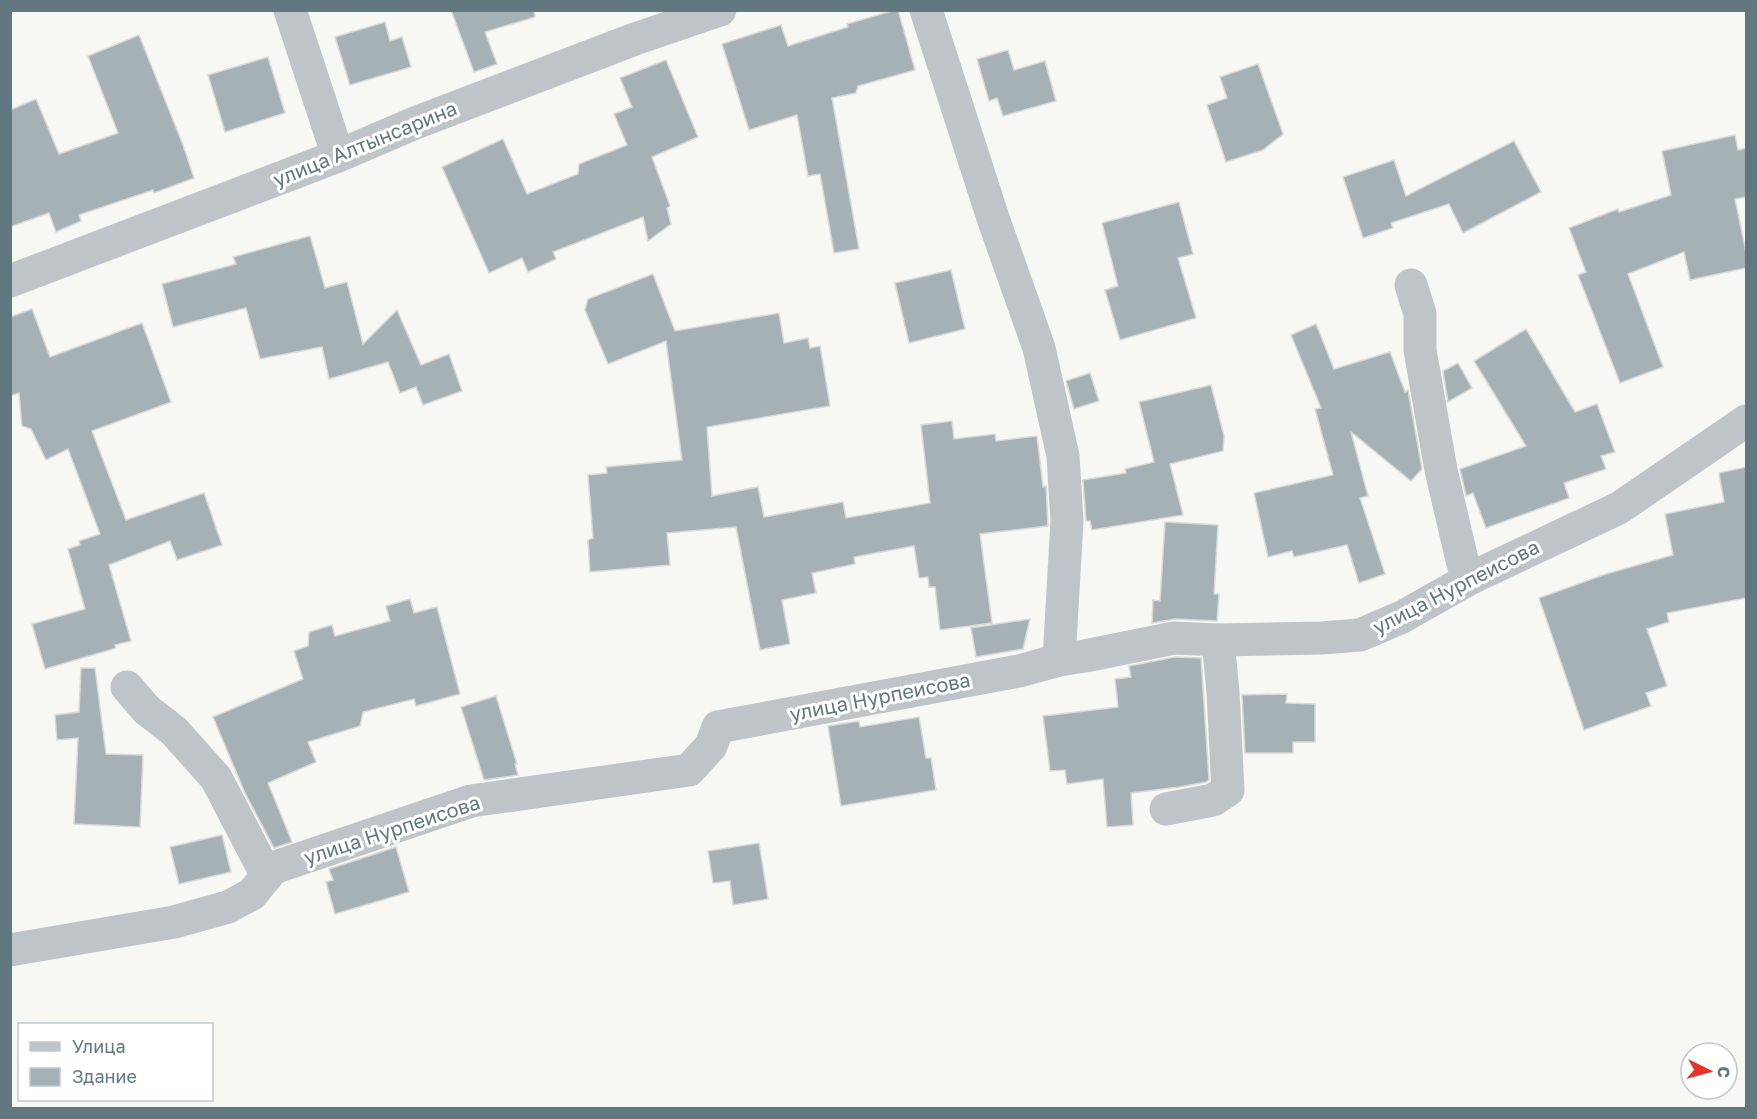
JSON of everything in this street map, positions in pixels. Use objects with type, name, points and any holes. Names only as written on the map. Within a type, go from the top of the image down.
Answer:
[{"type":"street","points":[[290,10],[339,156]]},
{"type":"street","name":"улица Алтынсарина","points":[[10,281],[339,156],[415,123],[635,39],[720,10]]},
{"type":"street","points":[[926,10],[993,218],[1039,348],[1063,456],[1067,521],[1059,660]]},
{"type":"street","points":[[1411,285],[1420,314],[1420,350],[1437,452],[1463,564],[1471,578]]},
{"type":"street","name":"улица Нурпеисова","points":[[10,950],[174,922],[228,907],[252,894],[273,868],[471,801],[688,770],[711,746],[718,727],[1018,671],[1059,660],[1174,638],[1322,638],[1360,635],[1402,617],[1471,578],[1619,508],[1746,421]]},
{"type":"street","points":[[1167,809],[1213,800],[1228,790],[1218,639]]},
{"type":"street","points":[[127,687],[147,710],[174,731],[216,778],[267,876]]},
{"type":"building","points":[[451,10],[534,10],[535,17],[485,32],[497,64],[474,72]]},
{"type":"building","points":[[898,10],[915,70],[858,86],[856,93],[832,98],[859,249],[834,253],[820,174],[808,176],[797,115],[749,130],[722,44],[781,25],[788,46],[848,27],[847,24]]},
{"type":"building","points":[[385,22],[390,41],[402,37],[411,67],[350,85],[335,37]]},
{"type":"building","points":[[139,35],[194,178],[154,193],[153,190],[79,215],[81,221],[56,232],[49,213],[10,227],[10,110],[36,99],[59,154],[118,133],[88,56]]},
{"type":"building","points":[[1008,50],[1014,70],[1045,61],[1056,101],[1003,116],[997,98],[989,101],[977,59]]},
{"type":"building","points":[[268,57],[285,113],[225,132],[208,75]]},
{"type":"building","points":[[666,60],[698,137],[652,157],[670,206],[667,208],[671,224],[648,241],[643,217],[553,252],[556,259],[528,272],[522,258],[489,273],[442,167],[503,139],[527,194],[578,174],[579,164],[627,145],[614,114],[632,107],[620,78]]},
{"type":"building","points":[[1258,64],[1283,134],[1263,150],[1226,162],[1207,105],[1227,98],[1220,77]]},
{"type":"building","points":[[1735,135],[1738,150],[1746,148],[1746,197],[1735,199],[1746,252],[1746,268],[1690,280],[1684,252],[1628,274],[1663,367],[1620,383],[1578,275],[1586,272],[1569,228],[1618,209],[1619,212],[1671,195],[1662,151]]},
{"type":"building","points":[[1514,141],[1541,192],[1463,233],[1449,204],[1391,223],[1393,228],[1363,238],[1343,177],[1394,160],[1406,196]]},
{"type":"building","points":[[1179,202],[1193,254],[1178,258],[1196,318],[1120,340],[1105,290],[1118,286],[1102,223]]},
{"type":"building","points":[[310,236],[325,288],[347,282],[363,344],[397,310],[421,365],[449,354],[462,391],[423,405],[416,387],[400,393],[388,362],[329,379],[322,347],[260,359],[246,308],[173,327],[162,284],[236,264],[233,257]]},
{"type":"building","points":[[951,270],[965,329],[909,343],[895,283]]},
{"type":"building","points":[[653,274],[675,331],[779,313],[784,343],[808,338],[810,348],[820,346],[830,406],[707,427],[712,496],[758,487],[764,517],[843,502],[846,518],[930,503],[921,425],[952,421],[954,439],[995,434],[996,441],[1037,436],[1043,487],[1046,486],[1048,526],[980,534],[992,623],[940,630],[935,587],[929,587],[928,577],[919,578],[914,546],[854,557],[855,564],[812,573],[816,593],[782,600],[790,644],[760,650],[736,527],[667,533],[670,565],[590,572],[588,540],[593,538],[588,475],[607,473],[606,467],[682,460],[666,341],[608,364],[585,310],[588,299]]},
{"type":"building","points":[[32,309],[50,357],[142,323],[171,402],[92,431],[126,520],[204,493],[222,545],[177,560],[170,541],[109,565],[131,641],[115,645],[116,648],[45,669],[32,624],[85,609],[68,549],[80,545],[79,541],[100,534],[68,449],[46,460],[31,429],[22,426],[19,393],[10,396],[10,317]]},
{"type":"building","points":[[1316,324],[1334,369],[1390,352],[1405,392],[1408,390],[1422,469],[1411,481],[1351,432],[1368,496],[1360,498],[1385,574],[1359,583],[1347,545],[1294,557],[1292,551],[1268,557],[1254,493],[1333,475],[1315,409],[1321,408],[1291,335]]},
{"type":"building","points":[[1526,329],[1575,412],[1597,404],[1615,452],[1601,456],[1606,469],[1564,483],[1569,498],[1486,528],[1473,493],[1466,496],[1460,469],[1526,446],[1474,361]]},
{"type":"building","points":[[1458,363],[1472,388],[1448,402],[1443,371]]},
{"type":"building","points":[[1090,373],[1099,401],[1074,409],[1066,381]]},
{"type":"building","points":[[1211,385],[1224,436],[1223,451],[1170,464],[1183,515],[1092,530],[1090,521],[1086,521],[1083,480],[1126,473],[1125,469],[1154,462],[1139,402]]},
{"type":"building","points":[[1746,467],[1746,598],[1667,613],[1669,622],[1647,629],[1667,686],[1646,693],[1651,706],[1584,730],[1539,598],[1606,574],[1673,555],[1665,514],[1724,502],[1719,473]]},
{"type":"building","points":[[1165,522],[1218,525],[1214,594],[1219,594],[1217,621],[1175,619],[1152,623],[1153,600],[1160,601]]},
{"type":"building","points":[[410,599],[414,613],[437,607],[460,694],[416,706],[414,699],[363,712],[360,726],[308,742],[316,762],[268,783],[292,842],[274,848],[245,793],[213,717],[303,679],[294,651],[308,646],[309,632],[332,625],[335,636],[390,621],[386,606]]},
{"type":"building","points":[[1030,619],[1023,649],[976,657],[971,628]]},
{"type":"building","points":[[1175,657],[1201,658],[1209,780],[1179,787],[1131,793],[1133,825],[1107,827],[1103,779],[1067,784],[1065,770],[1050,771],[1043,716],[1118,707],[1115,679],[1131,677],[1129,666]]},
{"type":"building","points":[[81,668],[95,668],[106,754],[143,755],[140,827],[74,824],[78,738],[57,740],[55,715],[79,712]]},
{"type":"building","points":[[1287,694],[1286,703],[1315,704],[1315,742],[1293,742],[1293,753],[1245,753],[1242,695]]},
{"type":"building","points":[[496,696],[517,764],[515,764],[518,775],[484,780],[461,707]]},
{"type":"building","points":[[919,717],[926,758],[931,758],[936,790],[841,806],[828,726],[859,721],[860,727]]},
{"type":"building","points":[[222,835],[231,872],[179,884],[170,847]]},
{"type":"building","points":[[759,843],[768,899],[733,905],[730,881],[713,883],[708,851]]},
{"type":"building","points":[[396,847],[409,892],[335,914],[326,882],[333,880],[329,869]]}]
